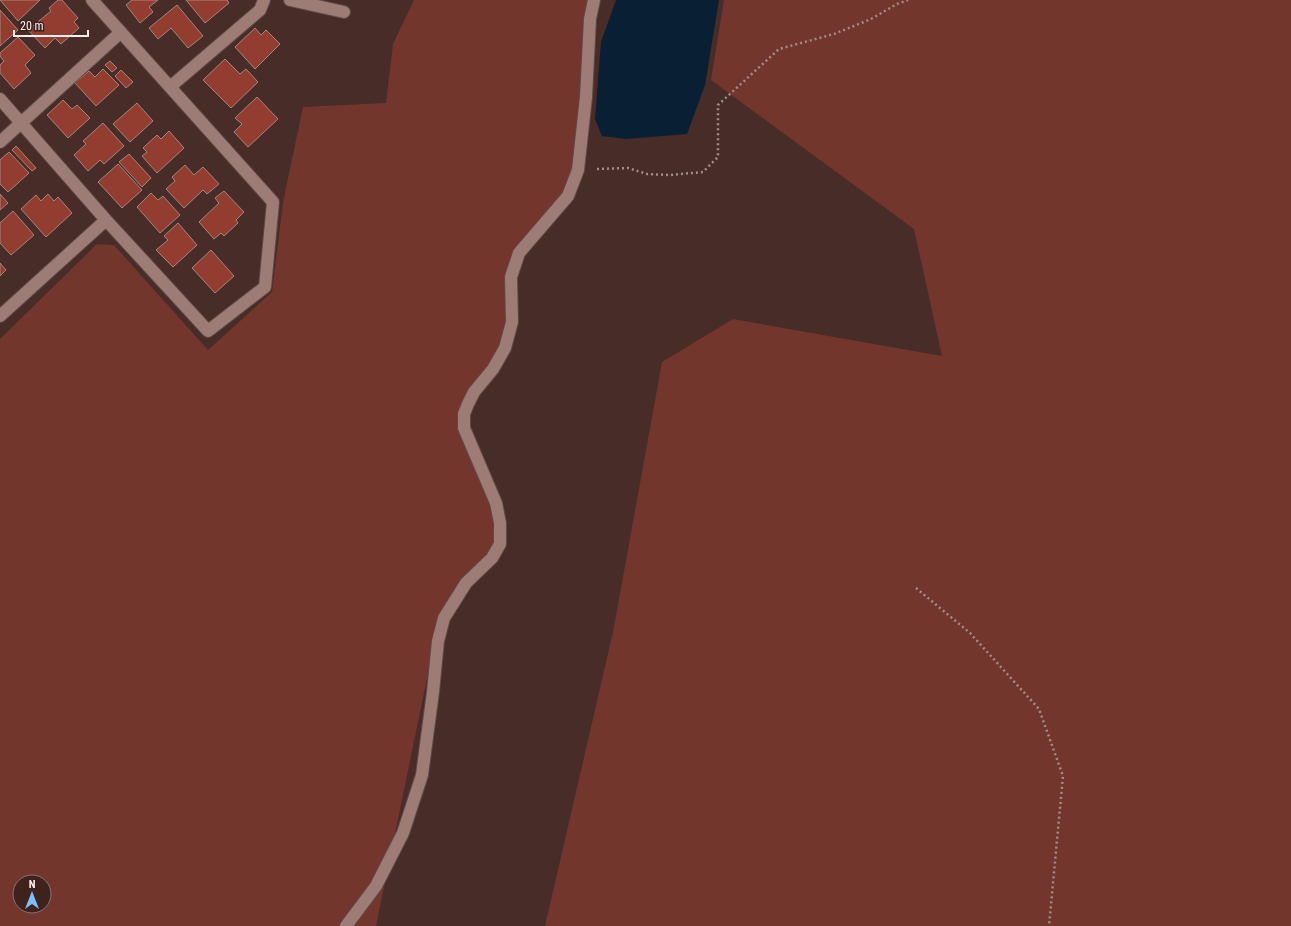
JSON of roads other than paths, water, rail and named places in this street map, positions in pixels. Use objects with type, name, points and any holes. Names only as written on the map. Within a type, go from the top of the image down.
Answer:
[{"type":"street","points":[[0,99],[106,220],[208,331],[265,287],[273,202],[92,0]]},
{"type":"street","points":[[170,86],[260,10],[264,0]]},
{"type":"street","points":[[290,0],[344,12]]},
{"type":"street","points":[[346,926],[376,886],[403,833],[422,775],[438,642],[444,618],[466,583],[492,558],[500,544],[500,523],[496,503],[464,428],[464,414],[474,392],[493,369],[505,348],[512,322],[511,277],[519,253],[568,196],[578,170],[586,97],[590,19],[594,0]]},
{"type":"street","points":[[0,142],[121,32]]},
{"type":"street","points":[[0,316],[106,220]]},
{"type":"water","points":[[616,0],[719,0],[705,85],[687,134],[626,139],[602,136],[595,119],[601,42]]}]
